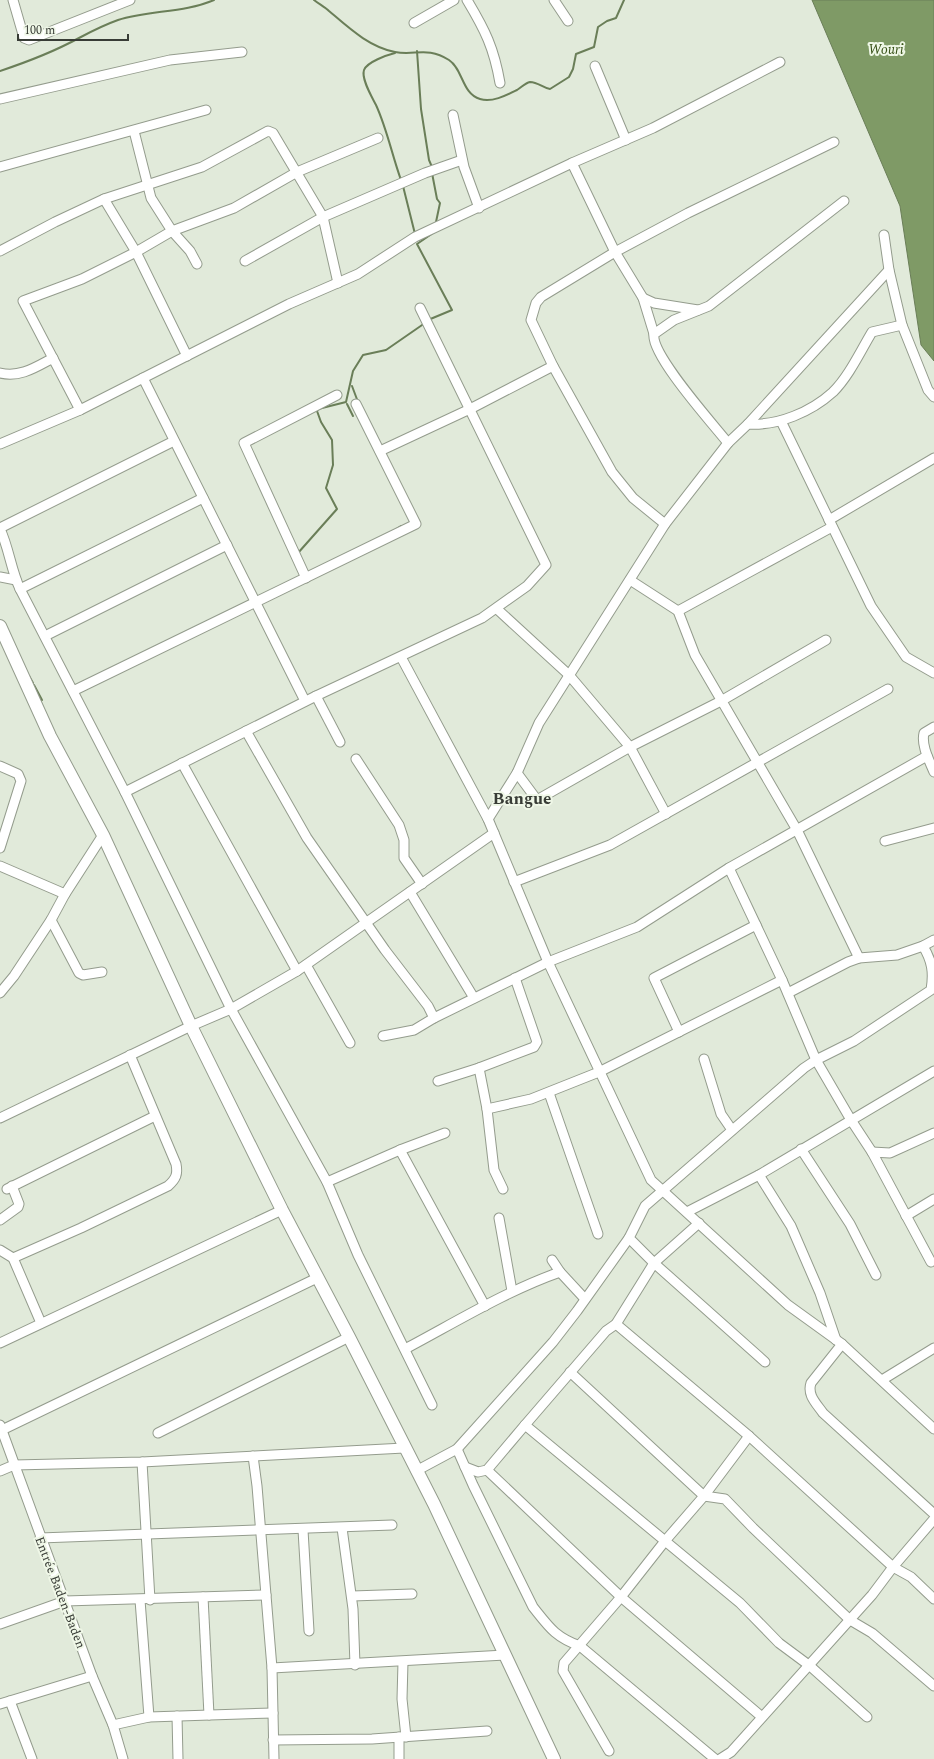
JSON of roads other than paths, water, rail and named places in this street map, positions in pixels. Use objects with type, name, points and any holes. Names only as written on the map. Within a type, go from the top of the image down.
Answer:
[{"type":"main road","points":[[0,626],[50,736],[103,836],[191,1026],[282,1210],[349,1337],[416,1471],[506,1655],[554,1759]]},
{"type":"street","points":[[13,0],[24,38],[29,40],[130,0]]},
{"type":"street","points":[[414,23],[454,0]]},
{"type":"street","points":[[467,0],[489,38],[496,56],[500,83]]},
{"type":"street","points":[[554,0],[568,22]]},
{"type":"street","points":[[0,99],[170,60],[242,52]]},
{"type":"street","points":[[0,444],[80,410],[289,304],[338,283],[373,265],[415,237],[572,163],[695,108],[780,62]]},
{"type":"street","points":[[595,66],[626,140]]},
{"type":"street","points":[[0,167],[206,110]]},
{"type":"street","points":[[453,115],[462,160],[479,208]]},
{"type":"street","points":[[134,131],[153,202],[172,231],[190,251],[197,264]]},
{"type":"street","points":[[0,252],[55,222],[104,199],[202,167],[268,131],[273,133],[323,217],[338,283]]},
{"type":"street","points":[[80,410],[23,301],[82,279],[136,252],[172,231],[234,208],[297,172],[378,138]]},
{"type":"street","points":[[665,524],[633,498],[612,472],[553,366],[531,320],[536,303],[541,297],[615,252],[834,142]]},
{"type":"street","points":[[244,261],[323,217],[425,173],[462,160]]},
{"type":"street","points":[[572,163],[615,252],[643,298],[654,334],[654,345],[663,361],[728,443]]},
{"type":"street","points":[[104,199],[136,252],[187,356]]},
{"type":"street","points":[[654,334],[674,320],[709,306],[844,201]]},
{"type":"street","points":[[884,236],[889,270],[902,325],[928,390],[934,397]]},
{"type":"street","points":[[488,819],[517,773],[540,723],[665,524],[728,443],[748,424],[889,270]]},
{"type":"street","points":[[643,298],[654,303],[700,310]]},
{"type":"street","points":[[125,792],[305,701],[469,625],[497,609],[527,586],[546,565],[420,308]]},
{"type":"street","points":[[748,424],[764,425],[781,421],[815,405],[833,392],[843,379],[872,332],[902,325]]},
{"type":"street","points":[[0,373],[10,375],[25,372],[53,358]]},
{"type":"street","points":[[380,451],[470,409],[553,366]]},
{"type":"street","points":[[143,378],[305,701]]},
{"type":"street","points":[[306,578],[244,443],[336,395]]},
{"type":"street","points":[[73,691],[416,524],[356,404]]},
{"type":"street","points":[[781,421],[871,606],[906,658],[934,673]]},
{"type":"street","points":[[174,441],[0,528],[6,542],[16,580],[20,589],[125,792],[231,1009],[326,1182],[358,1255],[406,1349],[432,1405]]},
{"type":"street","points":[[678,611],[831,523],[934,458]]},
{"type":"street","points":[[20,589],[203,498]]},
{"type":"street","points":[[44,636],[226,544]]},
{"type":"street","points":[[0,577],[16,580]]},
{"type":"street","points":[[630,580],[678,611],[695,654],[797,830],[859,958]]},
{"type":"street","points":[[497,609],[569,675],[630,747],[666,814]]},
{"type":"street","points":[[517,773],[537,800],[630,747],[721,701],[826,640]]},
{"type":"street","points":[[401,657],[488,819],[548,962],[646,1172],[662,1191],[687,1212],[788,1305],[839,1342],[934,1429]]},
{"type":"street","points":[[514,882],[610,845],[758,764],[888,689]]},
{"type":"street","points":[[316,696],[340,742]]},
{"type":"street","points":[[934,727],[924,732],[923,739],[927,756],[934,772]]},
{"type":"street","points":[[246,731],[289,808],[324,862],[428,1006],[434,1018]]},
{"type":"street","points":[[383,1036],[414,1030],[434,1018],[548,962],[637,927],[729,868],[927,756]]},
{"type":"street","points":[[356,759],[399,825],[404,840],[404,858],[422,884]]},
{"type":"street","points":[[182,763],[297,972]]},
{"type":"street","points":[[0,766],[18,774],[21,781],[0,848]]},
{"type":"street","points":[[885,842],[934,828]]},
{"type":"street","points":[[0,1118],[191,1026],[231,1009],[297,972],[494,833]]},
{"type":"street","points":[[0,993],[14,976],[51,920],[65,894],[103,836]]},
{"type":"street","points":[[0,866],[65,894]]},
{"type":"street","points":[[729,868],[782,980],[816,1060],[851,1120],[872,1152],[931,1262]]},
{"type":"street","points":[[410,892],[474,998]]},
{"type":"street","points":[[51,920],[79,973],[83,975],[102,972]]},
{"type":"street","points":[[679,1032],[654,978],[756,925]]},
{"type":"street","points":[[788,994],[848,962],[859,958],[897,954],[922,946],[934,940]]},
{"type":"street","points":[[416,1471],[457,1449],[553,1342],[628,1238],[641,1211],[662,1191],[816,1060],[854,1041],[932,990],[934,978],[933,967],[922,946]]},
{"type":"street","points":[[306,965],[350,1043]]},
{"type":"street","points":[[438,1081],[534,1048],[537,1042],[515,978]]},
{"type":"street","points":[[487,1109],[531,1099],[599,1072],[782,980]]},
{"type":"street","points":[[13,1258],[168,1186],[175,1180],[177,1173],[176,1164],[130,1055]]},
{"type":"street","points":[[704,1059],[721,1114],[732,1130]]},
{"type":"street","points":[[479,1068],[487,1109],[494,1170],[503,1189]]},
{"type":"street","points":[[687,1212],[759,1174],[934,1071]]},
{"type":"street","points":[[549,1093],[598,1234]]},
{"type":"street","points":[[0,1220],[18,1207],[19,1204],[10,1188],[155,1116]]},
{"type":"street","points":[[326,1182],[400,1150],[446,1133]]},
{"type":"street","points":[[872,1152],[890,1153],[934,1133]]},
{"type":"street","points":[[801,1149],[850,1224],[876,1275]]},
{"type":"street","points":[[400,1150],[485,1306]]},
{"type":"street","points":[[759,1174],[791,1226],[839,1342]]},
{"type":"street","points":[[906,1216],[934,1199]]},
{"type":"street","points":[[0,1343],[282,1210]]},
{"type":"street","points":[[499,1218],[512,1291]]},
{"type":"street","points":[[465,1467],[478,1472],[487,1470],[606,1331],[616,1324],[654,1264],[699,1223]]},
{"type":"street","points":[[628,1238],[654,1264],[765,1362]]},
{"type":"street","points":[[0,1250],[13,1258],[41,1324]]},
{"type":"street","points":[[552,1260],[560,1272],[585,1299]]},
{"type":"street","points":[[406,1349],[512,1291],[533,1281],[560,1272]]},
{"type":"street","points":[[1,1427],[317,1278]]},
{"type":"street","points":[[616,1324],[749,1436],[893,1567],[911,1577],[934,1599]]},
{"type":"street","points":[[158,1433],[349,1337]]},
{"type":"street","points":[[839,1342],[811,1383],[809,1388],[810,1396],[823,1413],[934,1514]]},
{"type":"street","points":[[882,1380],[934,1348]]},
{"type":"street","points":[[570,1372],[704,1496],[725,1499],[753,1528],[850,1620],[872,1633],[934,1686]]},
{"type":"street","points":[[525,1425],[740,1603],[779,1643],[810,1666],[867,1717]]},
{"type":"street","name":"Entrée Baden-Baden","points":[[1,1427],[40,1538],[92,1676],[113,1725],[123,1759]]},
{"type":"street","points":[[609,1751],[563,1672],[564,1663],[580,1646],[665,1541],[704,1496],[749,1436]]},
{"type":"street","points":[[0,1471],[14,1465],[142,1462],[404,1448]]},
{"type":"street","points":[[457,1449],[533,1607],[562,1640],[580,1646],[715,1759]]},
{"type":"street","points":[[253,1456],[257,1486],[272,1668],[274,1759]]},
{"type":"street","points":[[142,1462],[150,1600]]},
{"type":"street","points":[[487,1470],[621,1597],[762,1716]]},
{"type":"street","points":[[720,1759],[731,1752],[762,1716],[810,1666],[872,1595],[893,1567],[934,1519]]},
{"type":"street","points":[[40,1538],[303,1530],[392,1525]]},
{"type":"street","points":[[342,1528],[352,1596],[355,1664]]},
{"type":"street","points":[[303,1530],[309,1631]]},
{"type":"street","points":[[352,1596],[412,1594]]},
{"type":"street","points":[[0,1624],[65,1601],[150,1600],[266,1595]]},
{"type":"street","points":[[203,1597],[209,1715]]},
{"type":"street","points":[[140,1600],[149,1717]]},
{"type":"street","points":[[272,1668],[403,1662],[506,1655]]},
{"type":"street","points":[[399,1759],[402,1737],[403,1662]]},
{"type":"street","points":[[0,1704],[92,1676]]},
{"type":"street","points":[[10,1701],[32,1759]]},
{"type":"street","points":[[113,1725],[149,1717],[273,1713]]},
{"type":"street","points":[[177,1716],[178,1759]]},
{"type":"street","points":[[273,1740],[402,1737],[487,1731]]},
{"type":"water","name":"Wouri","points":[[812,0],[934,0],[934,361],[921,345],[900,206]]},
{"type":"waterway","points":[[0,71],[51,52],[98,28],[118,20],[142,14],[191,7],[214,0]]},
{"type":"waterway","points":[[314,0],[360,36],[377,46],[386,50],[402,53],[434,53],[449,60],[454,64],[470,92],[474,96],[485,100],[499,98],[530,82],[550,89],[569,77],[573,69],[576,54],[594,47],[598,27],[607,21],[616,18],[624,0]]},
{"type":"waterway","points":[[417,51],[421,109],[429,160],[432,167]]},
{"type":"waterway","points":[[395,53],[382,57],[369,64],[364,70],[363,74],[367,88],[383,123],[401,180]]},
{"type":"waterway","points":[[432,173],[437,199],[440,203],[436,222]]},
{"type":"waterway","points":[[403,186],[415,234]]},
{"type":"waterway","points":[[428,320],[452,310],[417,244],[436,231]]},
{"type":"waterway","points":[[298,553],[337,509],[326,488],[333,465],[332,440],[321,422],[317,411],[318,409],[346,402],[353,371],[363,355],[386,350],[425,323]]},
{"type":"waterway","points":[[352,386],[358,402]]},
{"type":"waterway","points":[[347,404],[353,416]]},
{"type":"waterway","points":[[395,530],[401,526]]},
{"type":"waterway","points":[[29,676],[33,683]]},
{"type":"waterway","points":[[34,685],[42,700]]},
{"type":"district","name":"Bangue","points":[[522,798]]}]
